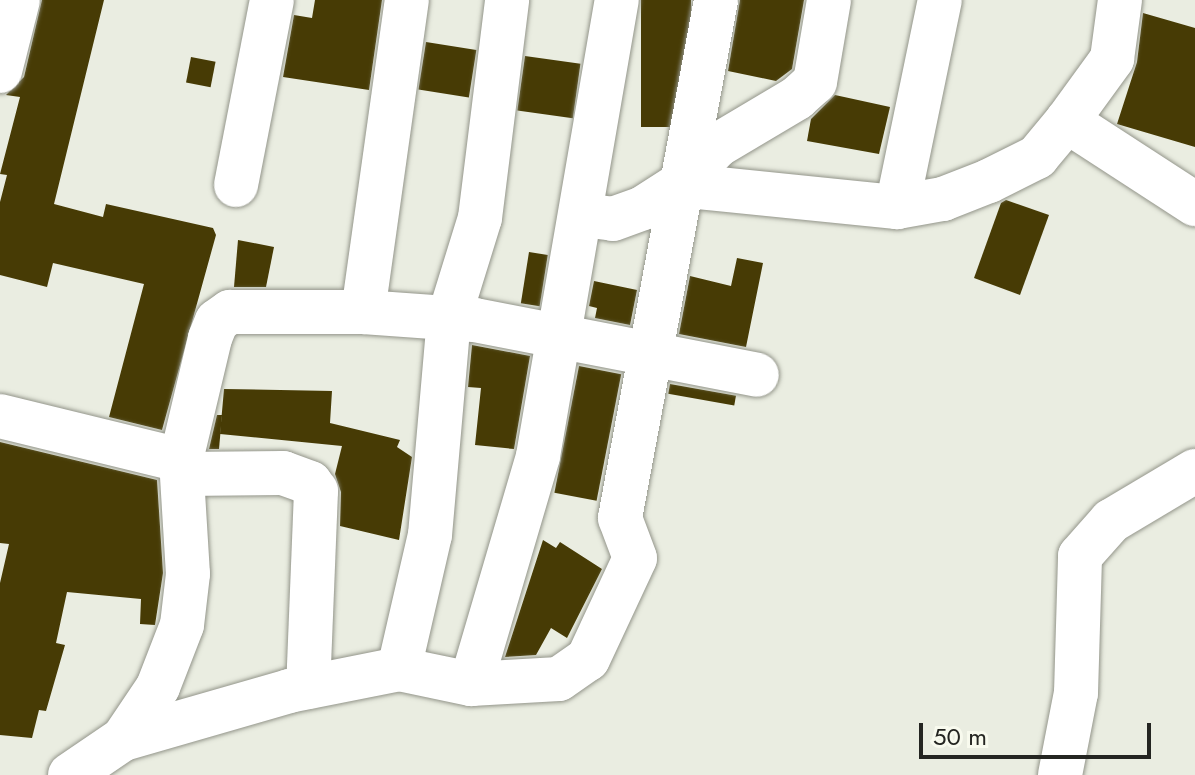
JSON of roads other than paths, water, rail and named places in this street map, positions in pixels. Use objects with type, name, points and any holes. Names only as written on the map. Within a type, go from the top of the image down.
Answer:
[{"type":"street","points":[[0,71],[18,0]]},
{"type":"street","points":[[236,185],[272,0]]},
{"type":"street","points":[[363,312],[407,0]]},
{"type":"street","points":[[399,669],[430,535],[449,318],[480,218],[507,0]]},
{"type":"street","points":[[471,684],[538,456],[617,0]]},
{"type":"street","points":[[70,775],[123,739],[308,687],[399,669],[471,684],[559,679],[576,671],[598,645],[635,558],[620,518],[653,353],[679,185],[716,0]]},
{"type":"street","points":[[582,215],[613,219],[643,208],[679,185],[718,145],[815,82],[829,0]]},
{"type":"street","points":[[897,207],[940,0]]},
{"type":"street","points":[[679,185],[897,207],[943,199],[989,181],[1037,157],[1112,59],[1120,0]]},
{"type":"street","points":[[1067,121],[1195,204]]},
{"type":"street","points":[[123,739],[158,687],[180,634],[188,574],[182,467],[210,338],[222,314],[363,312],[449,318],[561,333],[757,375]]},
{"type":"street","points":[[0,416],[182,467],[283,473],[310,483],[316,491],[308,687]]},
{"type":"street","points":[[1060,775],[1076,693],[1080,556],[1111,521],[1195,471]]}]
